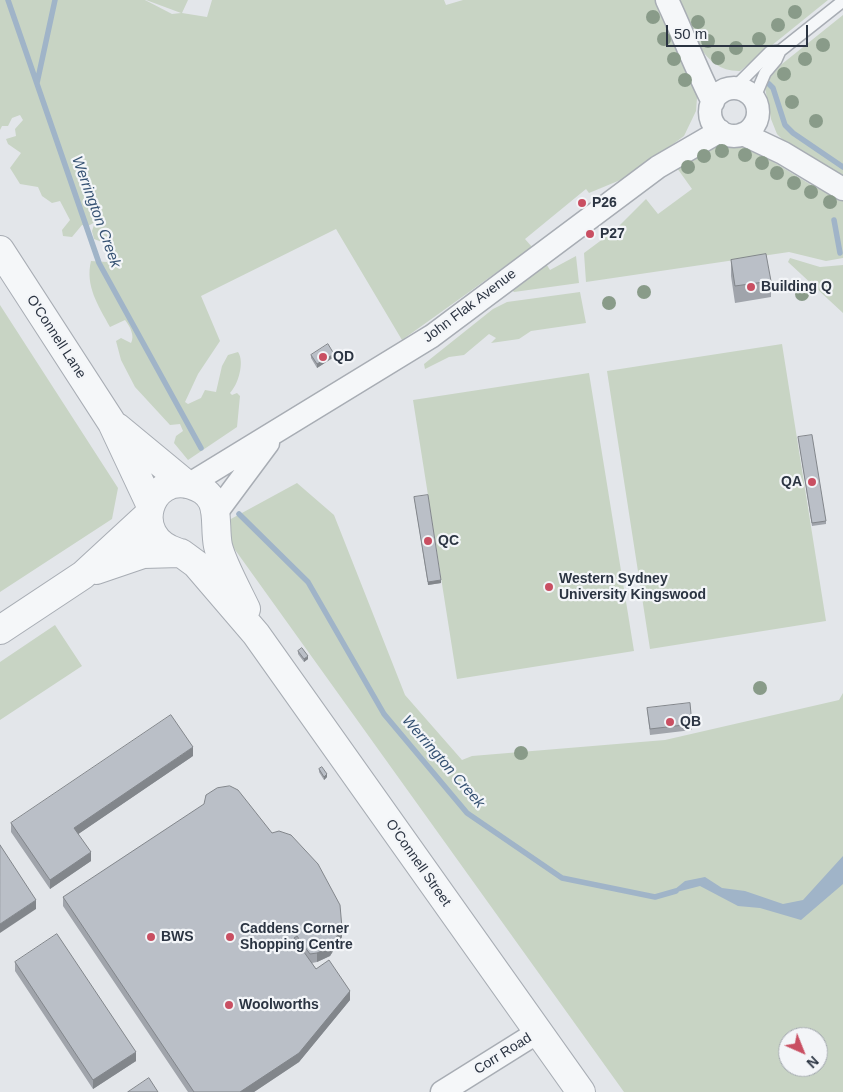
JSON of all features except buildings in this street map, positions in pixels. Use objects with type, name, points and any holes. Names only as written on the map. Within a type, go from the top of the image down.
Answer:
[{"type":"street","points":[[667,0],[690,49],[695,68],[721,105],[731,136],[751,118]]},
{"type":"street","points":[[721,105],[745,91],[751,118],[783,154],[843,190]]},
{"type":"street","name":"John Flak Avenue","points":[[188,484],[275,434],[432,336],[658,167],[721,105]]},
{"type":"street","name":"O'Connell Lane","points":[[0,250],[112,424],[149,510]]},
{"type":"street","name":"O'Connell Lane","points":[[112,424],[188,484]]},
{"type":"street","name":"John Flak Avenue","points":[[216,516],[275,434]]},
{"type":"street","points":[[0,630],[83,575],[149,510],[156,495],[165,488],[188,484]]},
{"type":"street","name":"O'Connell Street","points":[[188,484],[207,494],[216,516],[218,546],[256,634]]},
{"type":"street","name":"O'Connell Street","points":[[149,510],[152,535],[158,544],[179,552],[196,564],[256,634],[581,1092]]},
{"type":"street","points":[[83,575],[143,554],[179,552],[202,546],[212,534],[216,516]]},
{"type":"street","name":"Corr Road","points":[[442,1092],[538,1032]]},
{"type":"lane","points":[[751,118],[765,73],[776,60],[780,51],[843,1]]},
{"type":"lane","points":[[721,105],[770,52],[780,51]]},
{"type":"green space","points":[[0,0],[145,0],[172,14],[181,13],[146,0],[188,0],[182,13],[207,17],[212,0],[444,0],[446,5],[463,0],[655,0],[695,83],[696,111],[684,136],[630,176],[589,193],[586,189],[525,239],[532,247],[402,340],[336,229],[201,296],[220,341],[198,374],[185,402],[188,404],[201,398],[205,390],[216,392],[222,366],[228,355],[238,352],[241,362],[240,373],[236,385],[230,393],[232,395],[237,393],[240,396],[237,427],[188,460],[174,443],[176,436],[183,431],[180,424],[170,425],[135,387],[121,360],[116,341],[121,338],[131,343],[132,334],[129,325],[125,320],[110,327],[91,287],[91,261],[107,262],[111,240],[102,242],[94,239],[92,231],[95,222],[88,226],[82,225],[72,237],[63,236],[62,230],[70,220],[60,201],[52,203],[42,196],[38,187],[20,184],[10,168],[21,153],[8,144],[6,139],[16,136],[15,129],[23,120],[20,115],[12,118],[8,126],[2,126],[0,130]]},
{"type":"green space","points":[[678,0],[828,0],[740,71],[727,69],[707,57],[693,35]]},
{"type":"green space","points":[[843,15],[843,179],[787,144],[777,134],[771,119],[765,88],[772,72]]},
{"type":"green space","points":[[713,144],[737,144],[757,152],[813,186],[843,201],[843,258],[826,261],[789,252],[586,282],[584,253],[615,230],[646,199],[658,214],[692,189],[677,168]]},
{"type":"green space","points":[[576,256],[579,283],[514,292],[510,288],[545,262],[550,270]]},
{"type":"green space","points":[[790,258],[820,267],[843,265],[843,313],[788,262]]},
{"type":"green space","points":[[580,292],[586,323],[531,331],[519,339],[491,343],[496,338],[489,334],[464,355],[449,357],[425,369],[424,364],[493,309],[507,302]]},
{"type":"green space","points":[[0,305],[118,488],[112,519],[0,592]]},
{"type":"green space","points":[[782,344],[826,621],[650,649],[607,371]]},
{"type":"green space","points":[[589,373],[634,651],[457,679],[413,400]]},
{"type":"green space","points":[[297,483],[334,515],[405,695],[462,760],[472,756],[665,740],[839,700],[843,693],[843,1092],[624,1092],[218,526]]},
{"type":"green space","points":[[55,625],[82,666],[0,720],[0,662]]},
{"type":"water","points":[[843,856],[843,884],[801,920],[760,908],[738,906],[700,886],[669,894],[685,881],[705,877],[722,888],[745,891],[783,904],[803,900]]},
{"type":"waterway","name":"Werrington Creek","points":[[8,0],[99,263],[201,448]]},
{"type":"waterway","points":[[37,83],[55,0]]},
{"type":"waterway","points":[[769,84],[773,88],[785,125],[793,133],[843,167]]},
{"type":"waterway","points":[[834,220],[840,253]]},
{"type":"waterway","name":"Werrington Creek","points":[[239,514],[308,582],[384,714],[467,813],[562,878],[655,897],[676,891]]},
{"type":"place","name":"P26","points":[[582,203]]},
{"type":"place","name":"P27","points":[[590,234]]},
{"type":"place","name":"Building Q","points":[[751,287]]},
{"type":"place","name":"QD","points":[[323,357]]},
{"type":"place","name":"QA","points":[[812,482]]},
{"type":"place","name":"QC","points":[[428,541]]},
{"type":"place","name":"Western Sydney University Kingswood","points":[[549,587]]},
{"type":"place","name":"QB","points":[[670,722]]},
{"type":"place","name":"BWS","points":[[151,937]]},
{"type":"place","name":"Caddens Corner Shopping Centre","points":[[230,937]]},
{"type":"place","name":"Woolworths","points":[[229,1005]]}]
